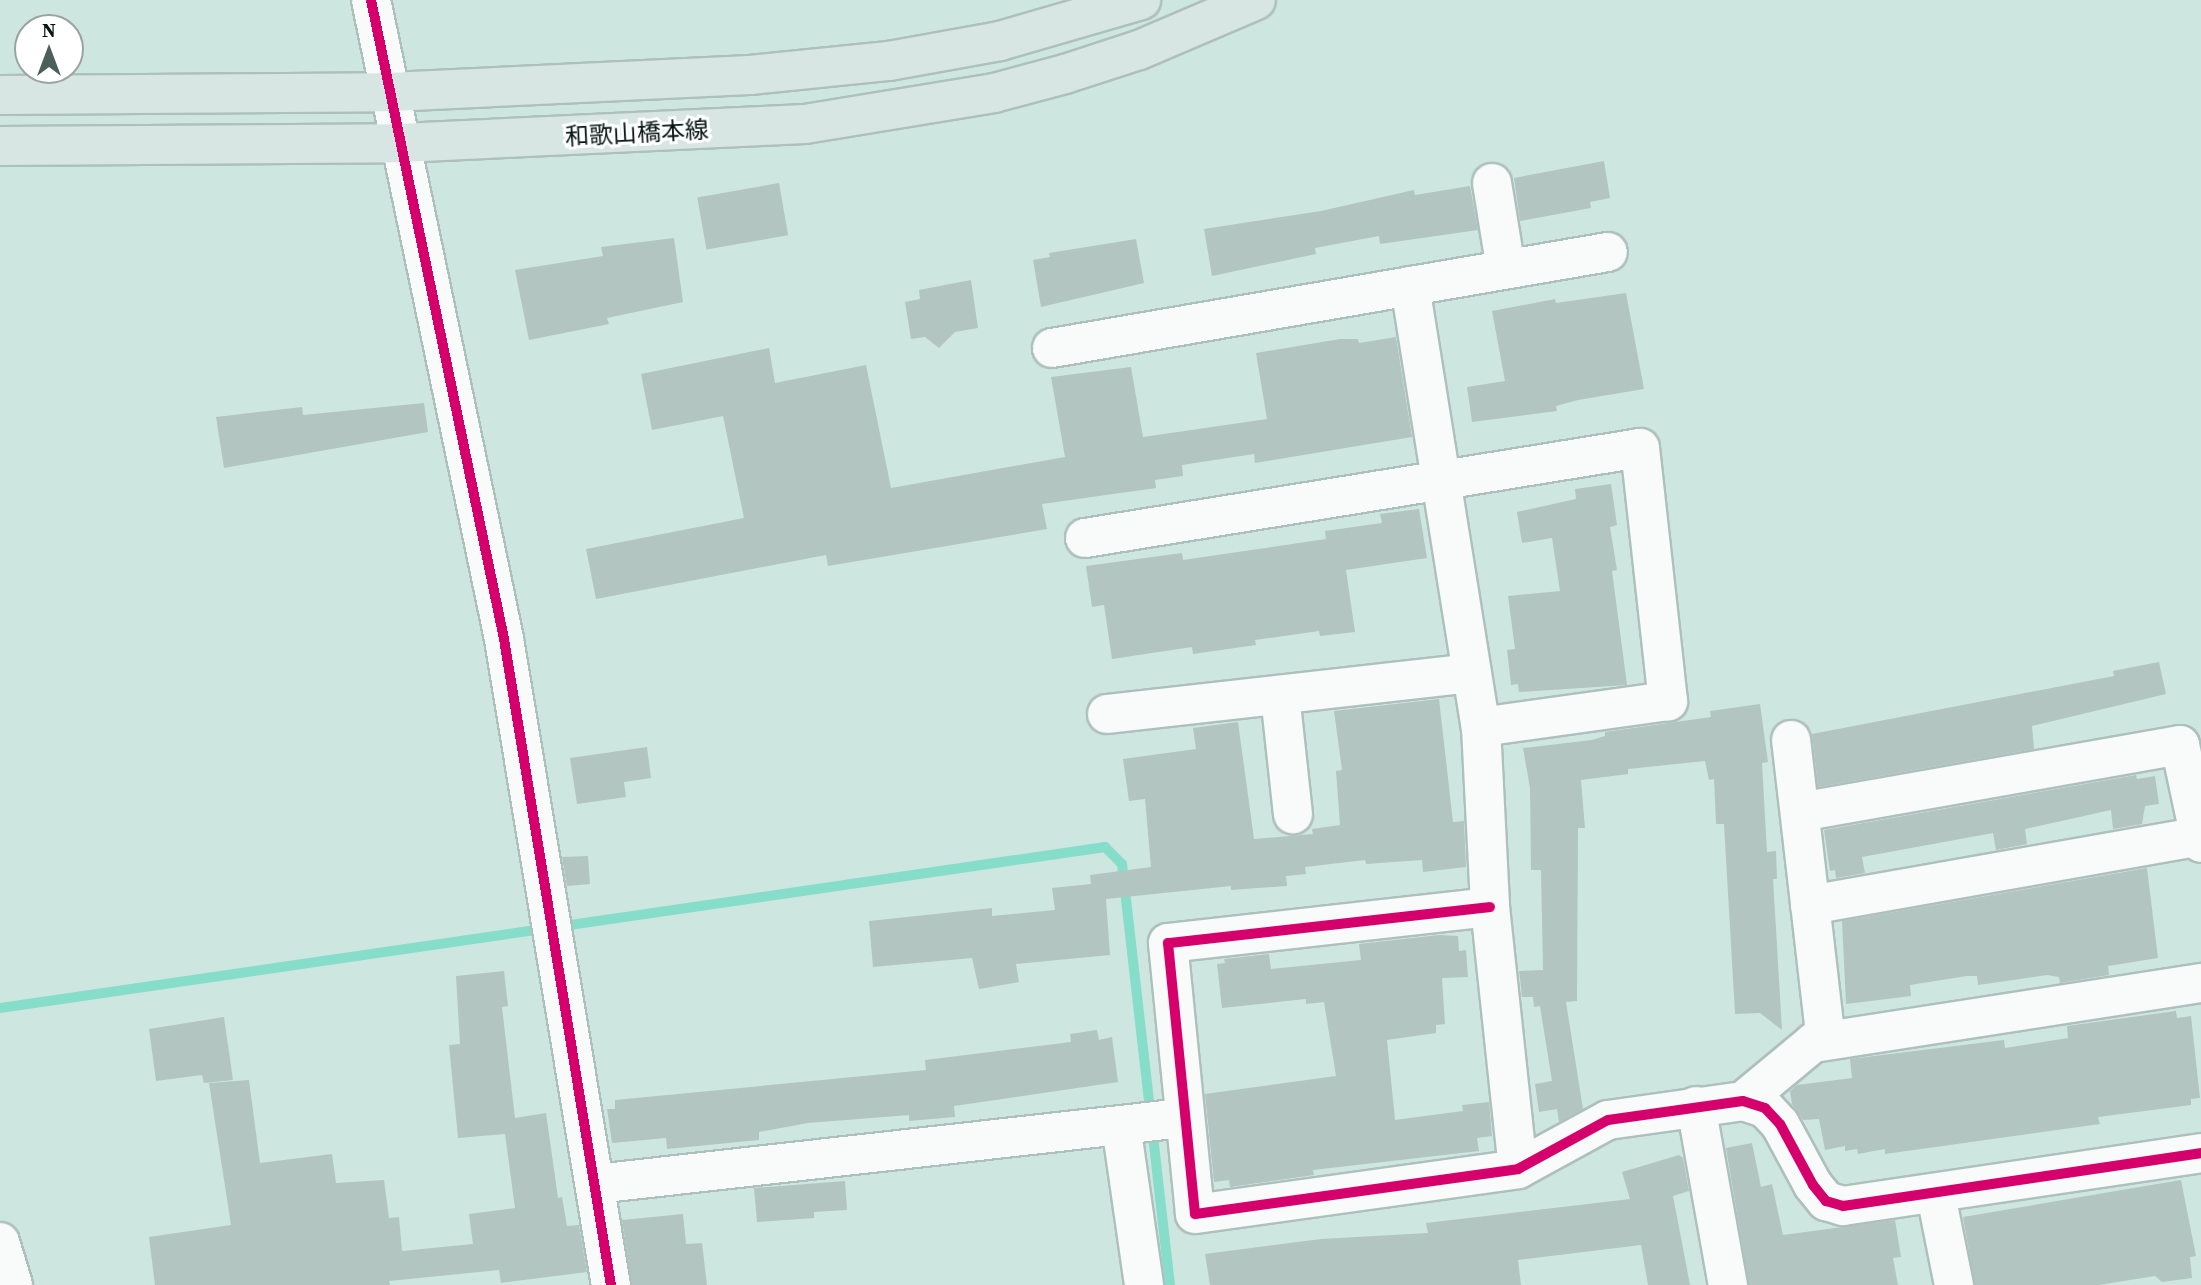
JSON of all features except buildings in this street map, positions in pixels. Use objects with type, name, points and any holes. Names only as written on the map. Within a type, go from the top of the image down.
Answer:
[{"type":"main road","name":"和歌山橋本線","points":[[0,95],[390,92],[737,76],[888,61],[1063,26],[1141,0]]},
{"type":"main road","name":"和歌山橋本線","points":[[0,146],[401,143],[805,124],[898,111],[1065,74],[1139,50],[1255,0]]},
{"type":"street","points":[[371,0],[504,639],[611,1285]]},
{"type":"street","points":[[1492,183],[1506,269]]},
{"type":"street","points":[[1052,348],[1608,252]]},
{"type":"street","points":[[1410,286],[1481,727],[1490,907],[1518,1169]]},
{"type":"street","points":[[1085,538],[1640,448],[1668,701],[1481,727]]},
{"type":"street","points":[[1107,714],[1472,673]]},
{"type":"street","points":[[1280,695],[1293,814]]},
{"type":"street","points":[[1743,1101],[1825,1033],[1791,740]]},
{"type":"street","points":[[1800,812],[2180,745],[2200,840],[1810,905]]},
{"type":"street","points":[[1490,907],[1168,943],[1183,1118],[1195,1214],[1518,1169],[1608,1120],[1743,1101],[1765,1108],[1780,1124],[1826,1201],[1843,1206],[1936,1195],[2201,1153]]},
{"type":"street","points":[[1813,1043],[2201,983]]},
{"type":"street","points":[[1696,1107],[1728,1285]]},
{"type":"street","points":[[596,1184],[1183,1118]]},
{"type":"street","points":[[1121,1125],[1144,1285]]},
{"type":"street","points":[[1936,1195],[1954,1285]]},
{"type":"street","points":[[0,1242],[13,1285]]},
{"type":"waterway","points":[[0,1008],[1105,847],[1122,864],[1170,1285]]},
{"type":"cycle path","points":[[371,0],[504,639],[611,1285]]},
{"type":"cycle path","points":[[1490,907],[1168,943],[1195,1214],[1518,1169],[1608,1120],[1743,1101],[1765,1108],[1780,1124],[1813,1185],[1826,1201],[1843,1206],[2201,1153]]}]
